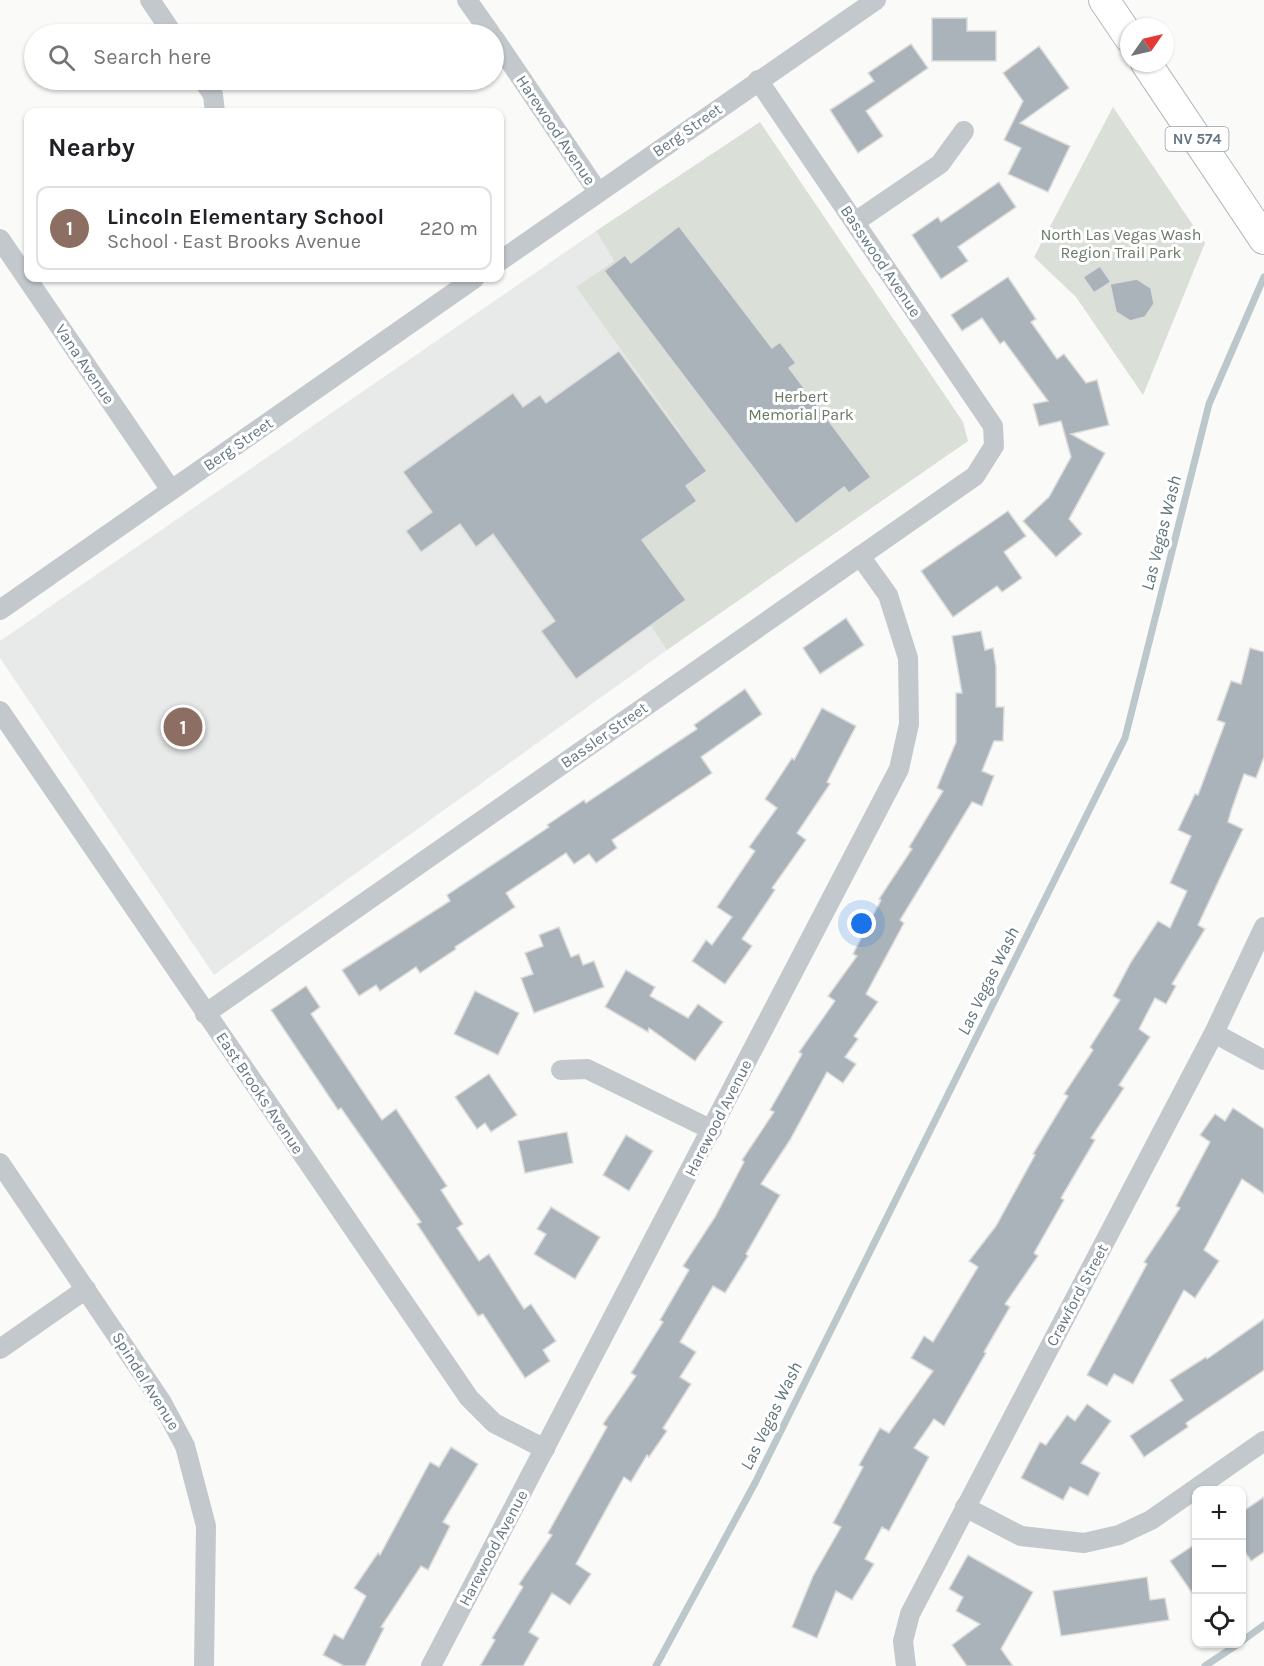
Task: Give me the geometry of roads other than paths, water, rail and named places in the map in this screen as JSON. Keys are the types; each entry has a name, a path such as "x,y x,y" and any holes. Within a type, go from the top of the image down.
{"main road":[{"path":"1104,0 1120,24"},
{"name":"NV 574","path":"1152,72 1264,239"}],"street":[{"path":"150,0 166,24"},
{"path":"467,0 484,24"},
{"name":"Berg Street","path":"504,258 876,0"},
{"name":"Harewood Avenue","path":"504,54 598,192"},
{"name":"Basswood Avenue","path":"758,80 993,426 994,446"},
{"path":"210,90 213,94 215,108"},
{"path":"855,222 940,164 964,131"},
{"name":"Vana Avenue","path":"0,238 24,268"},
{"name":"Vana Avenue","path":"34,282 171,490"},
{"name":"Berg Street","path":"0,610 469,282"},
{"name":"Bassler Street","path":"205,1014 975,476 994,446"},
{"name":"Harewood Avenue","path":"431,1666 899,769 909,724 908,658 888,595 860,556"},
{"name":"East Brooks Avenue","path":"1,716 469,1398 494,1423 545,1449"},
{"name":"Crawford Street","path":"906,1666 903,1641 910,1614 1214,1034 1264,927"},
{"path":"1214,1034 1264,1060"},
{"path":"561,1070 587,1069 712,1130"},
{"name":"Spindel Avenue","path":"0,1163 161,1401 185,1446 206,1526 204,1666"},
{"path":"0,1349 86,1289"},
{"path":"965,1507 1021,1536 1084,1543 1119,1535 1151,1520 1264,1442"}],"waterway":[{"name":"Las Vegas Wash","path":"656,1666 755,1483 1125,738 1209,404 1264,277"},
{"name":"Las Vegas Wash","path":"1246,1638 1264,1625"},
{"name":"Las Vegas Wash","path":"1205,1666 1232,1648"}],"place":[{"name":"Lincoln Elementary School","path":"183,727"}],"park label":[{"name":"North Las Vegas Wash Region Trail Park","path":"1121,243"},
{"name":"Herbert Memorial Park","path":"801,405"}]}
